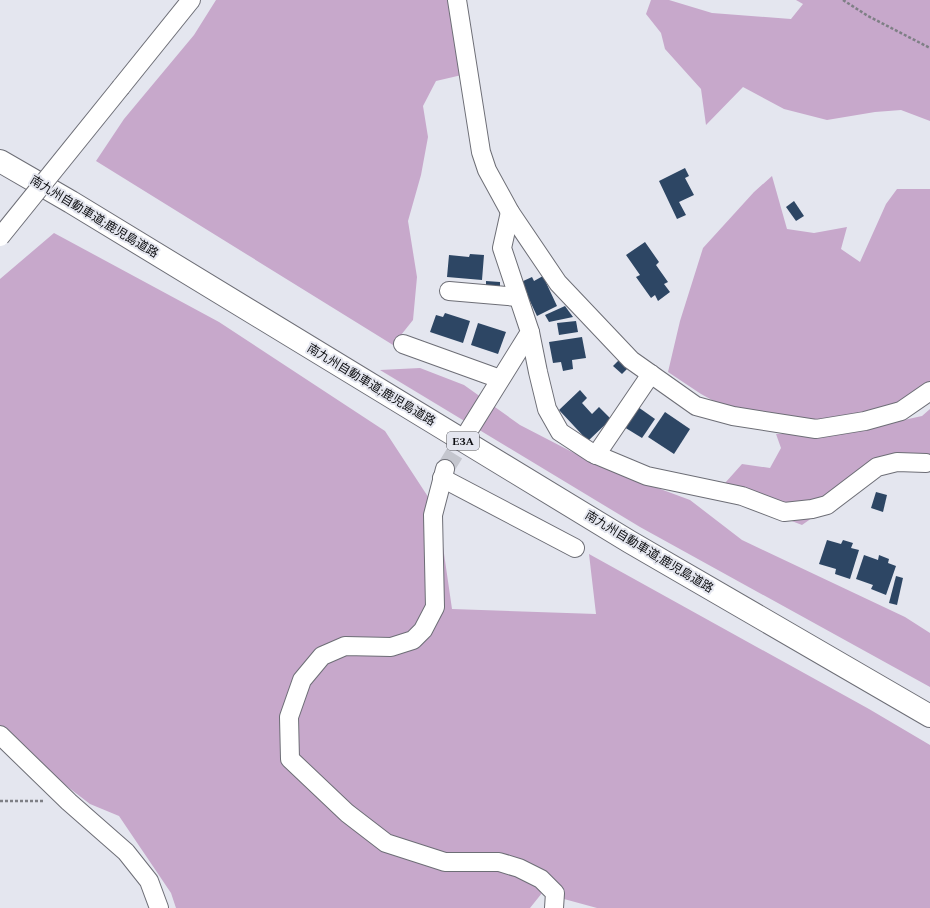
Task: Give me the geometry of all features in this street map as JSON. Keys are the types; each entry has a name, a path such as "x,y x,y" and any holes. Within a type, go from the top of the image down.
{"highway":[{"name":"南九州自動車道;鹿児島道路","path":"0,161 630,542 930,716"}],"street":[{"path":"0,236 191,0"},
{"path":"457,0 481,152 486,170 510,212 558,283 631,360 696,406 733,416 816,429 865,421 901,410 930,391"},
{"path":"510,212 502,248 530,332 547,409 560,432 596,455 647,476 742,496 784,512 812,509 827,505 877,467 897,462 926,463"},
{"path":"449,291 518,297"},
{"path":"468,430 530,332"},
{"path":"403,344 500,379"},
{"path":"596,455 651,374"},
{"path":"554,908 555,893 541,879 519,868 500,862 445,862 386,843 347,813 290,759 289,717 302,680 322,656 345,646 391,647 413,640 423,630 435,607 433,515 443,473 575,548"},
{"path":"0,735 69,802 126,852 149,880 159,908"}],"path":[{"path":"843,0 868,16 930,48"},
{"path":"0,801 69,802"}],"shaded area":[{"path":"216,0 460,0 466,74 436,81 423,106 428,137 421,175 408,221 417,277 413,320 393,345 96,161 124,119 194,35"},
{"path":"651,0 669,0 712,13 791,19 803,4 796,0 930,0 930,121 901,110 875,112 827,120 784,109 743,87 706,125 701,89 665,49 661,33 646,14"},
{"path":"772,176 787,229 814,233 847,227 841,249 860,262 886,204 897,189 930,189 930,392 836,422 745,418 701,394 668,372 680,321 703,248 754,192"},
{"path":"54,233 219,322 385,431 438,512 452,609 596,614 589,554 869,709 930,745 930,908 597,908 542,893 530,908 176,908 171,893 119,816 90,804 25,754 0,739 0,279"},
{"path":"420,368 464,385 520,425 576,454 636,480 690,500 742,540 905,617 930,633 930,687 640,527 380,370"},
{"path":"930,409 930,460 900,456 802,525 717,492 742,464 770,468 781,448 776,434 815,434 863,429 922,416"}],"building":[{"path":"685,168 689,176 685,178 694,195 679,202 686,215 677,219 659,181"},
{"path":"794,201 804,216 796,221 786,207"},
{"path":"645,242 659,262 656,265 668,282 664,284 670,292 658,301 655,295 651,298 636,277 640,275 626,255"},
{"path":"470,254 484,255 482,280 447,277 449,255 469,257"},
{"path":"543,276 557,306 537,316 521,282 532,277 534,281"},
{"path":"486,281 500,282 500,290 486,288"},
{"path":"565,306 573,317 549,322 545,315"},
{"path":"445,313 470,321 463,343 430,332 436,315 443,317"},
{"path":"576,321 578,332 559,335 557,323"},
{"path":"478,323 506,332 498,354 471,345"},
{"path":"582,337 586,358 572,360 573,369 563,371 561,362 553,363 549,342"},
{"path":"619,360 627,369 622,374 613,366"},
{"path":"580,390 587,398 582,403 592,414 599,407 611,419 588,441 559,410"},
{"path":"638,407 655,419 642,438 624,427"},
{"path":"665,412 690,429 674,454 648,437"},
{"path":"876,492 887,495 883,512 871,508"},
{"path":"827,540 841,544 843,540 853,543 851,548 859,550 850,579 835,574 836,569 819,564"},
{"path":"864,555 878,560 879,555 889,559 888,563 896,566 886,595 871,589 873,585 856,579"},
{"path":"896,576 903,578 897,605 889,603"}],"tunnel":[{"path":"445,469 469,430"}]}
